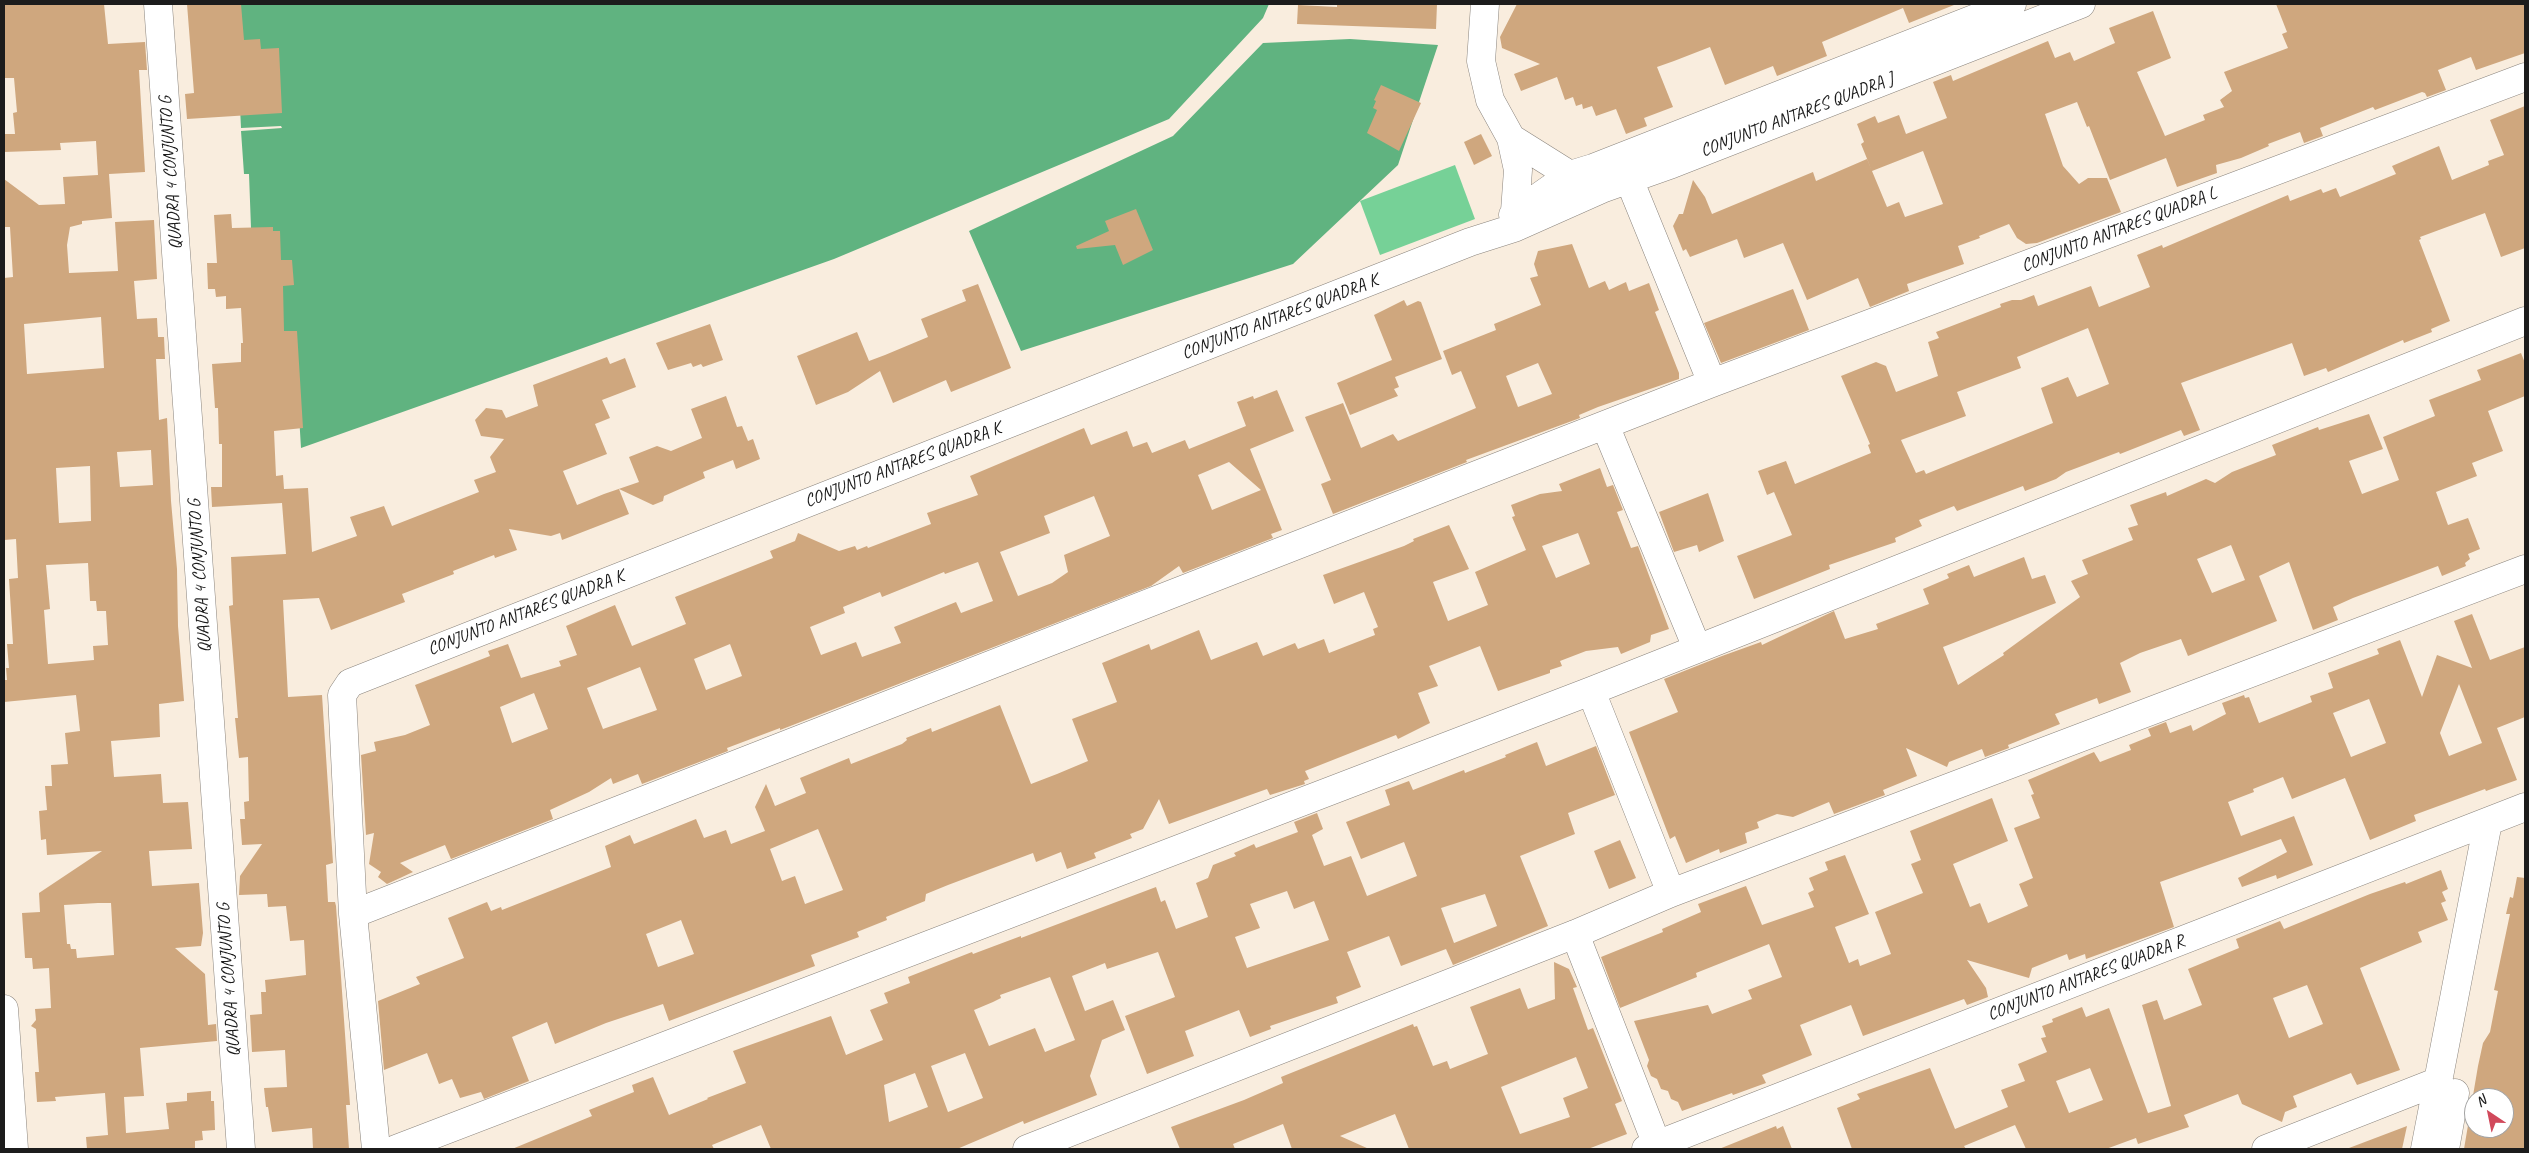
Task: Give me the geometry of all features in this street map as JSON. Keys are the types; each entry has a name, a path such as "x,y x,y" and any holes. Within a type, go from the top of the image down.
{"street":[{"name":"QUADRA 4 CONJUNTO G","path":"158,4 241,1149"},
{"path":"1485,4 1481,61 1490,100 1511,138 1518,170 1514,221"},
{"name":"CONJUNTO ANTARES QUADRA J","path":"1514,221 1589,195 1625,168 2012,4"},
{"name":"CONJUNTO ANTARES QUADRA J","path":"1514,221 1570,175 1672,164 2081,4"},
{"name":"CONJUNTO ANTARES QUADRA L","path":"353,914 1712,383 2525,77"},
{"path":"1511,138 1570,175 1589,195"},
{"path":"1625,168 1712,383"},
{"name":"CONJUNTO ANTARES QUADRA K","path":"353,914 342,695 345,689 357,679 1470,242 1514,221"},
{"path":"396,1149 1591,691 2525,321"},
{"path":"1605,425 1697,648"},
{"path":"1027,1149 1576,934 1671,893 2525,569"},
{"path":"1591,691 1671,893"},
{"name":"CONJUNTO ANTARES QUADRA R","path":"1652,1147 2525,807"},
{"path":"2425,1149 2488,822"},
{"path":"2445,1149 2493,888 2480,864"},
{"path":"353,914 376,1149"},
{"path":"1576,934 1652,1147"},
{"path":"4,1009 14,1149"},
{"path":"2266,1149 2439,1082"}],"green space":[{"path":"240,4 1269,4 1263,18 1169,119 834,259 301,448 294,333 255,336 249,174 244,174 241,131 282,128 281,126 241,128 239,86"},
{"path":"1350,39 1438,45 1398,165 1293,264 1021,351 969,231 1173,136 1263,43"},
{"path":"1455,165 1475,219 1380,255 1360,201"}],"building":[{"path":"4,4 104,4 108,44 145,42 147,70 139,70 145,172 109,174 112,218 82,221 82,224 70,227 67,245 69,273 118,271 115,222 154,220 157,279 134,281 137,319 157,318 158,337 164,337 165,359 156,359 159,420 167,418 184,701 159,704 160,737 111,741 114,777 161,774 163,803 188,802 192,849 149,851 152,886 199,883 203,933 201,946 175,948 205,974 208,1025 216,1024 217,1041 140,1048 144,1096 124,1097 126,1133 169,1129 166,1103 187,1101 187,1093 211,1091 211,1101 214,1101 215,1130 202,1131 203,1140 195,1141 195,1149 87,1149 86,1137 108,1135 105,1093 55,1097 56,1101 37,1102 35,1072 39,1072 36,1029 31,1026 36,1020 35,1009 51,1008 49,968 33,969 32,958 25,958 22,913 40,912 39,893 102,851 47,855 46,839 41,840 39,811 47,810 45,786 52,786 51,765 68,764 65,733 80,731 76,695 4,702 4,680 7,680 6,668 9,668 7,644 13,644 9,579 18,578 16,539 4,540 4,278 13,277 10,227 4,227 4,179 39,205 65,204 63,177 98,175 96,141 60,143 61,150 4,152 4,134 15,134 13,113 17,112 14,78 4,78","holes":["101,317 104,368 27,374 24,324","151,450 153,485 120,487 117,452","90,466 91,521 59,523 56,468","88,563 90,601 96,601 97,611 106,611 108,645 93,646 94,660 48,664 44,610 50,609 46,565","111,903 114,955 77,958 76,949 71,949 70,944 67,944 64,905"]},
{"path":"187,4 241,4 244,40 260,39 261,49 279,48 282,113 187,119 185,94 194,93"},
{"path":"1337,4 1437,4 1436,29 1297,24 1298,5 1337,7"},
{"path":"1517,4 1954,5 1909,23 1903,8 1822,42 1827,56 1777,76 1773,66 1725,85 1710,47 1657,67 1673,107 1644,118 1647,126 1626,134 1616,109 1596,116 1592,106 1583,109 1582,104 1576,106 1573,97 1565,100 1557,77 1521,91 1514,74 1540,64 1502,48 1500,37"},
{"path":"2276,4 2525,4 2525,53 2476,70 2471,57 2438,70 2446,90 2427,97 2422,92 2375,110 2373,107 2320,128 2323,136 2304,143 2300,132 2268,144 2269,146 2241,158 2216,165 2217,173 2177,187 2166,158 2110,180 2089,126 2087,127 2077,102 2045,114 2063,166 2079,184 2088,178 2107,178 2121,212 2037,243 2026,244 2017,238 2009,224 1958,246 1964,264 1907,284 1909,291 1870,307 1858,278 1807,300 1783,243 1744,258 1737,239 1690,257 1686,249 1683,251 1673,226 1679,214 1683,214 1693,180 1705,197 1712,214 1813,172 1816,181 1867,159 1872,171 1861,144 1864,142 1857,124 1875,116 1878,123 1899,115 1906,134 1947,118 1933,82 1951,75 1953,81 2048,41 2055,58 2070,52 2074,61 2115,43 2109,28 2153,11 2171,58 2137,72 2165,136 2205,120 2203,115 2224,107 2220,100 2232,91 2224,72 2288,48 2282,34 2287,32","holes":["1923,151 1943,204 1905,217 1899,202 1887,207 1872,171"]},
{"path":"1381,85 1421,103 1399,151 1367,133 1377,110 1373,108 1376,101 1374,100"},
{"path":"2525,106 2525,248 2501,257 2485,213 2420,237 2421,239 2419,240 2450,321 2431,329 2432,332 2404,343 2403,340 2328,372 2326,368 2304,376 2292,343 2181,383 2200,430 2184,436 2181,430 2120,454 2119,452 2066,472 2056,479 2025,491 2023,486 1957,511 1954,506 1919,520 1922,526 1895,538 1896,542 1829,565 1830,569 1754,599 1737,556 1792,535 1774,492 1767,495 1758,471 1786,461 1795,484 1871,453 1868,445 1870,444 1841,376 1876,362 1886,366 1896,392 1938,376 1928,342 1939,338 1936,332 2001,307 2000,304 2012,300 2021,300 2034,295 2038,306 2091,286 2099,307 2150,287 2137,255 2162,245 2163,248 2288,195 2290,201 2321,189 2323,193 2336,188 2340,197 2396,174 2392,166 2439,146 2452,180 2489,165 2488,161 2504,155 2490,120","holes":["2088,328 2109,384 2077,397 2068,377 2041,388 2053,423 1926,474 1924,470 1916,473 1901,440 1966,416 1957,392 2021,368 2017,357"]},
{"path":"1481,134 1492,156 1474,165 1464,142"},
{"path":"1136,209 1153,250 1123,265 1115,245 1077,249 1076,246 1109,231 1105,221"},
{"path":"231,214 232,228 273,227 273,231 280,231 281,260 292,260 294,285 283,286 284,331 297,331 303,428 274,431 276,476 283,475 284,489 308,488 312,552 357,536 350,517 384,506 392,526 479,492 474,480 496,472 490,457 504,439 481,436 475,420 486,408 502,410 506,418 538,406 533,385 607,357 610,364 625,358 636,387 602,400 610,418 595,424 607,454 563,471 577,505 604,494 639,482 629,457 657,446 671,451 702,438 691,409 726,396 737,427 742,426 748,441 753,439 760,459 736,469 733,460 703,472 705,478 664,496 663,501 653,505 619,489 629,514 562,540 560,533 551,536 509,529 517,550 495,558 494,555 453,571 454,574 402,594 405,602 331,630 319,598 283,600 288,697 322,695 333,863 326,865 328,902 335,902 336,906 350,1105 346,1105 349,1149 313,1149 312,1128 272,1132 264,1088 287,1087 285,1050 252,1052 250,1015 262,1014 261,992 266,992 265,980 306,975 304,940 290,941 286,906 268,907 267,894 239,895 240,876 262,844 242,845 240,819 245,819 244,802 249,801 248,757 239,758 235,718 238,718 229,606 233,605 231,557 286,554 282,503 212,507 211,487 222,487 222,444 219,444 218,408 215,408 212,364 241,362 241,343 243,343 241,308 226,309 226,296 216,297 215,289 208,289 207,263 217,263 214,215"},
{"path":"1572,244 1589,288 1605,281 1609,290 1626,282 1629,291 1649,283 1659,310 1655,312 1679,373 1679,379 1598,407 1579,415 1580,418 1466,460 1467,462 1333,514 1321,484 1331,480 1305,417 1343,403 1361,448 1393,434 1398,441 1476,408 1461,371 1452,375 1443,351 1496,330 1494,324 1541,305 1530,278 1538,276 1534,264 1538,251","holes":["1538,363 1552,394 1518,407 1506,376"]},
{"path":"978,284 1011,368 951,392 946,380 893,403 880,371 848,392 816,405 797,356 857,332 869,361 885,355 928,337 921,319 966,301 962,290"},
{"path":"1793,289 1809,330 1721,363 1704,323"},
{"path":"1404,300 1407,306 1418,301 1421,302 1442,359 1395,377 1399,387 1394,389 1398,396 1350,415 1337,383 1392,360 1374,315"},
{"path":"710,324 723,360 703,367 701,364 693,367 691,363 668,370 656,343"},
{"path":"2521,353 2525,363 2525,396 2488,411 2503,451 2472,463 2477,476 2436,492 2448,525 2468,518 2480,549 2468,554 2470,559 2465,563 2466,566 2442,576 2438,566 2353,598 2333,607 2338,620 2313,630 2289,562 2259,576 2277,621 2188,656 2181,639 2140,653 2120,663 2131,692 2099,704 2097,698 2055,714 2060,724 2008,745 2009,748 1985,757 1982,749 1949,762 1947,767 1906,748 1917,776 1883,790 1885,795 1834,814 1829,802 1793,817 1777,814 1757,822 1759,828 1745,833 1747,843 1720,853 1719,849 1686,863 1675,836 1670,839 1629,732 1678,712 1664,679 1761,642 1762,645 1834,611 1845,639 1878,629 1876,624 1929,604 1923,589 1949,578 1947,574 1969,565 1974,577 2024,557 2032,579 2045,575 2056,603 1943,647 1958,685 2004,655 2003,653 2080,597 2071,581 2088,574 2082,560 2133,540 2128,528 2138,525 2130,505 2166,492 2167,496 2206,479 2215,483 2232,472 2276,455 2272,445 2318,427 2319,430 2369,414 2383,449 2349,461 2362,494 2399,480 2383,437 2435,416 2429,400 2481,380 2477,370","holes":["2231,545 2245,580 2212,593 2197,559"]},
{"path":"1277,390 1294,431 1250,449 1282,530 1271,534 1273,538 1183,573 1179,566 1151,586 780,730 780,728 727,748 728,751 642,784 638,774 613,784 611,778 589,792 550,810 553,819 451,859 445,845 400,863 413,872 387,884 378,877 381,872 369,864 374,833 366,835 361,755 376,751 374,742 405,735 430,725 415,685 490,656 488,651 508,644 521,678 561,666 559,661 577,655 566,626 615,605 632,646 686,624 675,597 773,558 770,551 795,541 798,533 839,551 855,546 857,550 867,546 868,548 931,524 927,513 978,495 970,476 1084,428 1091,445 1127,431 1133,447 1147,442 1152,453 1185,440 1189,449 1246,426 1237,402 1253,396 1254,399","holes":["1229,462 1261,490 1212,510 1198,475","1094,496 1110,536 1064,555 1068,572 1052,583 1018,596 1000,552 1050,533 1044,516","978,562 993,601 961,613 956,602 894,627 901,643 862,657 856,642 821,655 810,627 845,613 843,607 880,592 882,597 944,572 945,574","730,644 742,676 706,690 694,659","640,667 657,710 603,729 587,688","534,693 548,729 512,743 500,707"]},
{"path":"1600,468 1607,487 1613,485 1623,510 1617,512 1631,548 1638,546 1669,629 1651,635 1650,642 1621,654 1618,647 1586,651 1560,661 1562,666 1550,670 1550,673 1498,691 1480,646 1429,666 1438,686 1418,693 1430,723 1398,739 1396,735 1305,771 1309,779 1304,781 1305,784 1270,795 1267,789 1169,824 1159,799 1143,829 1130,834 1132,838 1094,853 1096,858 1067,869 1061,852 1036,862 1033,853 948,885 926,894 925,901 886,917 887,920 857,932 859,937 811,955 815,966 669,1021 663,1004 606,1023 555,1044 547,1022 512,1037 529,1081 484,1099 481,1092 460,1098 452,1079 439,1084 427,1053 384,1070 378,1001 420,984 416,977 464,958 448,918 487,902 491,911 501,907 502,910 611,867 605,846 630,835 634,844 696,819 704,838 726,830 731,844 765,831 755,807 766,784 775,806 806,793 800,778 849,758 851,764 902,744 907,740 906,738 931,728 932,732 1000,705 1031,784 1057,774 1088,761 1072,719 1117,702 1102,663 1149,644 1151,650 1199,630 1211,660 1257,642 1263,656 1295,643 1298,649 1324,639 1329,653 1375,635 1373,629 1378,627 1364,592 1334,604 1323,575 1404,546 1414,541 1413,539 1449,525 1469,569 1433,582 1448,621 1488,605 1475,572 1526,550 1512,517 1515,516 1511,505 1540,494 1562,491 1559,484","holes":["1578,533 1590,564 1556,578 1542,546","818,829 843,890 805,904 795,876 782,881 770,849","681,920 694,954 658,967 646,934"]},
{"path":"1708,493 1724,541 1699,552 1697,545 1674,552 1659,512"},
{"path":"2472,614 2490,660 2525,647 2525,717 2497,728 2517,780 2486,791 2485,789 2414,815 2416,821 2370,840 2345,778 2292,799 2283,777 2253,789 2254,792 2228,802 2241,836 2294,816 2313,865 2277,879 2276,875 2242,887 2238,878 2287,852 2281,839 2160,882 2174,927 2086,959 2085,954 2069,960 2067,954 2032,968 2029,978 1967,960 1986,988 1988,997 1967,1005 1964,999 1863,1036 1851,1005 1800,1025 1812,1055 1762,1075 1766,1083 1733,1095 1732,1093 1682,1111 1678,1102 1671,1099 1668,1091 1661,1089 1657,1079 1651,1076 1647,1066 1649,1060 1634,1021 1708,1005 1712,1014 1752,999 1748,990 1782,977 1769,944 1696,973 1697,977 1620,1008 1601,957 1663,932 1662,929 1701,912 1698,904 1746,886 1762,925 1814,907 1808,893 1814,890 1809,878 1828,870 1825,862 1845,855 1869,914 1835,927 1849,963 1858,959 1860,966 1891,954 1875,912 1923,893 1911,864 1921,860 1910,831 1992,798 2008,841 1953,864 1970,907 1980,903 1988,923 2028,906 2019,884 2033,878 2014,828 2040,818 2031,795 2034,794 2028,780 2094,752 2100,762 2131,750 2129,745 2151,736 2148,729 2166,722 2170,733 2191,725 2193,731 2226,714 2222,703 2244,695 2245,698 2249,697 2259,723 2312,702 2310,696 2333,688 2328,673 2379,654 2377,649 2400,640 2422,697 2437,655 2472,668 2454,621","holes":["2459,684 2482,743 2449,756 2440,733","2369,699 2386,743 2351,757 2333,713"]},
{"path":"1537,742 1546,766 1596,746 1615,795 1568,813 1575,834 1520,856 1548,926 1453,965 1446,949 1401,966 1389,936 1347,952 1361,987 1336,997 1338,1003 1270,1026 1271,1029 1250,1037 1239,1010 1185,1031 1194,1056 1147,1074 1125,1016 1175,997 1158,952 1107,969 1105,963 1072,976 1085,1011 1113,1000 1125,1030 1102,1040 1090,1076 1097,1095 1024,1124 1023,1121 957,1149 771,1149 761,1125 712,1145 714,1149 512,1149 592,1116 589,1110 634,1092 632,1085 653,1077 669,1115 708,1099 746,1083 733,1051 831,1016 846,1055 883,1040 870,1010 888,1003 884,993 910,983 908,977 972,952 973,954 1021,936 1021,938 1156,887 1161,902 1165,900 1176,929 1208,917 1196,883 1208,878 1213,865 1236,856 1234,853 1254,844 1256,848 1298,832 1294,822 1317,813 1323,829 1312,835 1324,866 1351,856 1367,896 1417,876 1404,842 1361,859 1346,822 1390,805 1385,790 1409,781 1413,790 1464,770 1465,773 1506,757 1505,755","holes":["1287,891 1294,909 1314,901 1329,940 1247,968 1235,937 1260,928 1250,904","1485,894 1497,926 1454,943 1441,908","1050,977 1075,1040 1045,1052 1035,1028 989,1046 974,1010 1001,998 1000,995","965,1053 983,1098 948,1112 931,1066","915,1073 928,1107 889,1122 884,1085"]},
{"path":"1620,840 1636,878 1609,889 1594,851"},
{"path":"2441,870 2448,889 2442,892 2446,901 2441,903 2448,920 2418,932 2422,942 2360,968 2400,1070 2357,1085 2351,1073 2293,1096 2297,1107 2285,1112 2282,1122 2242,1104 2238,1094 2184,1115 2189,1127 2138,1144 2136,1138 2106,1149 2026,1149 2015,1125 1964,1146 1966,1149 1852,1149 1837,1108 1860,1099 1857,1094 1930,1068 1955,1129 2008,1107 2001,1090 2025,1081 2018,1064 2047,1052 2041,1038 2046,1037 2042,1026 2053,1022 2052,1019 2082,1007 2086,1017 2109,1008 2148,1113 2171,1106 2142,1005 2157,1000 2164,1020 2202,1005 2188,969 2239,948 2236,939 2280,921 2284,929 2370,894 2405,882 2406,884","holes":["2307,985 2323,1024 2289,1038 2273,998","2090,1068 2103,1100 2069,1113 2056,1081"]},
{"path":"2517,877 2525,878 2525,1149 2464,1149 2466,1138 2514,1138 2514,1088 2474,1088 2483,1043 2490,1032 2498,991 2494,990 2510,914 2506,914 2510,897 2513,898"},
{"path":"1554,962 1569,969 1577,987 1573,988 1588,1030 1593,1028 1622,1101 1615,1104 1627,1134 1588,1149 1409,1149 1395,1114 1340,1136 1369,1149 1292,1149 1283,1124 1233,1144 1235,1149 1180,1149 1171,1127 1244,1100 1283,1083 1281,1077 1413,1024 1414,1027 1417,1026 1433,1066 1447,1061 1450,1069 1488,1054 1470,1007 1520,988 1528,1009 1555,999","holes":["1576,1057 1588,1088 1563,1098 1570,1117 1520,1134 1501,1087"]},
{"path":"1776,1126 1777,1129 1783,1126 1792,1149 1719,1149"},
{"path":"2407,1126 2402,1149 2349,1149 2349,1148"}]}
